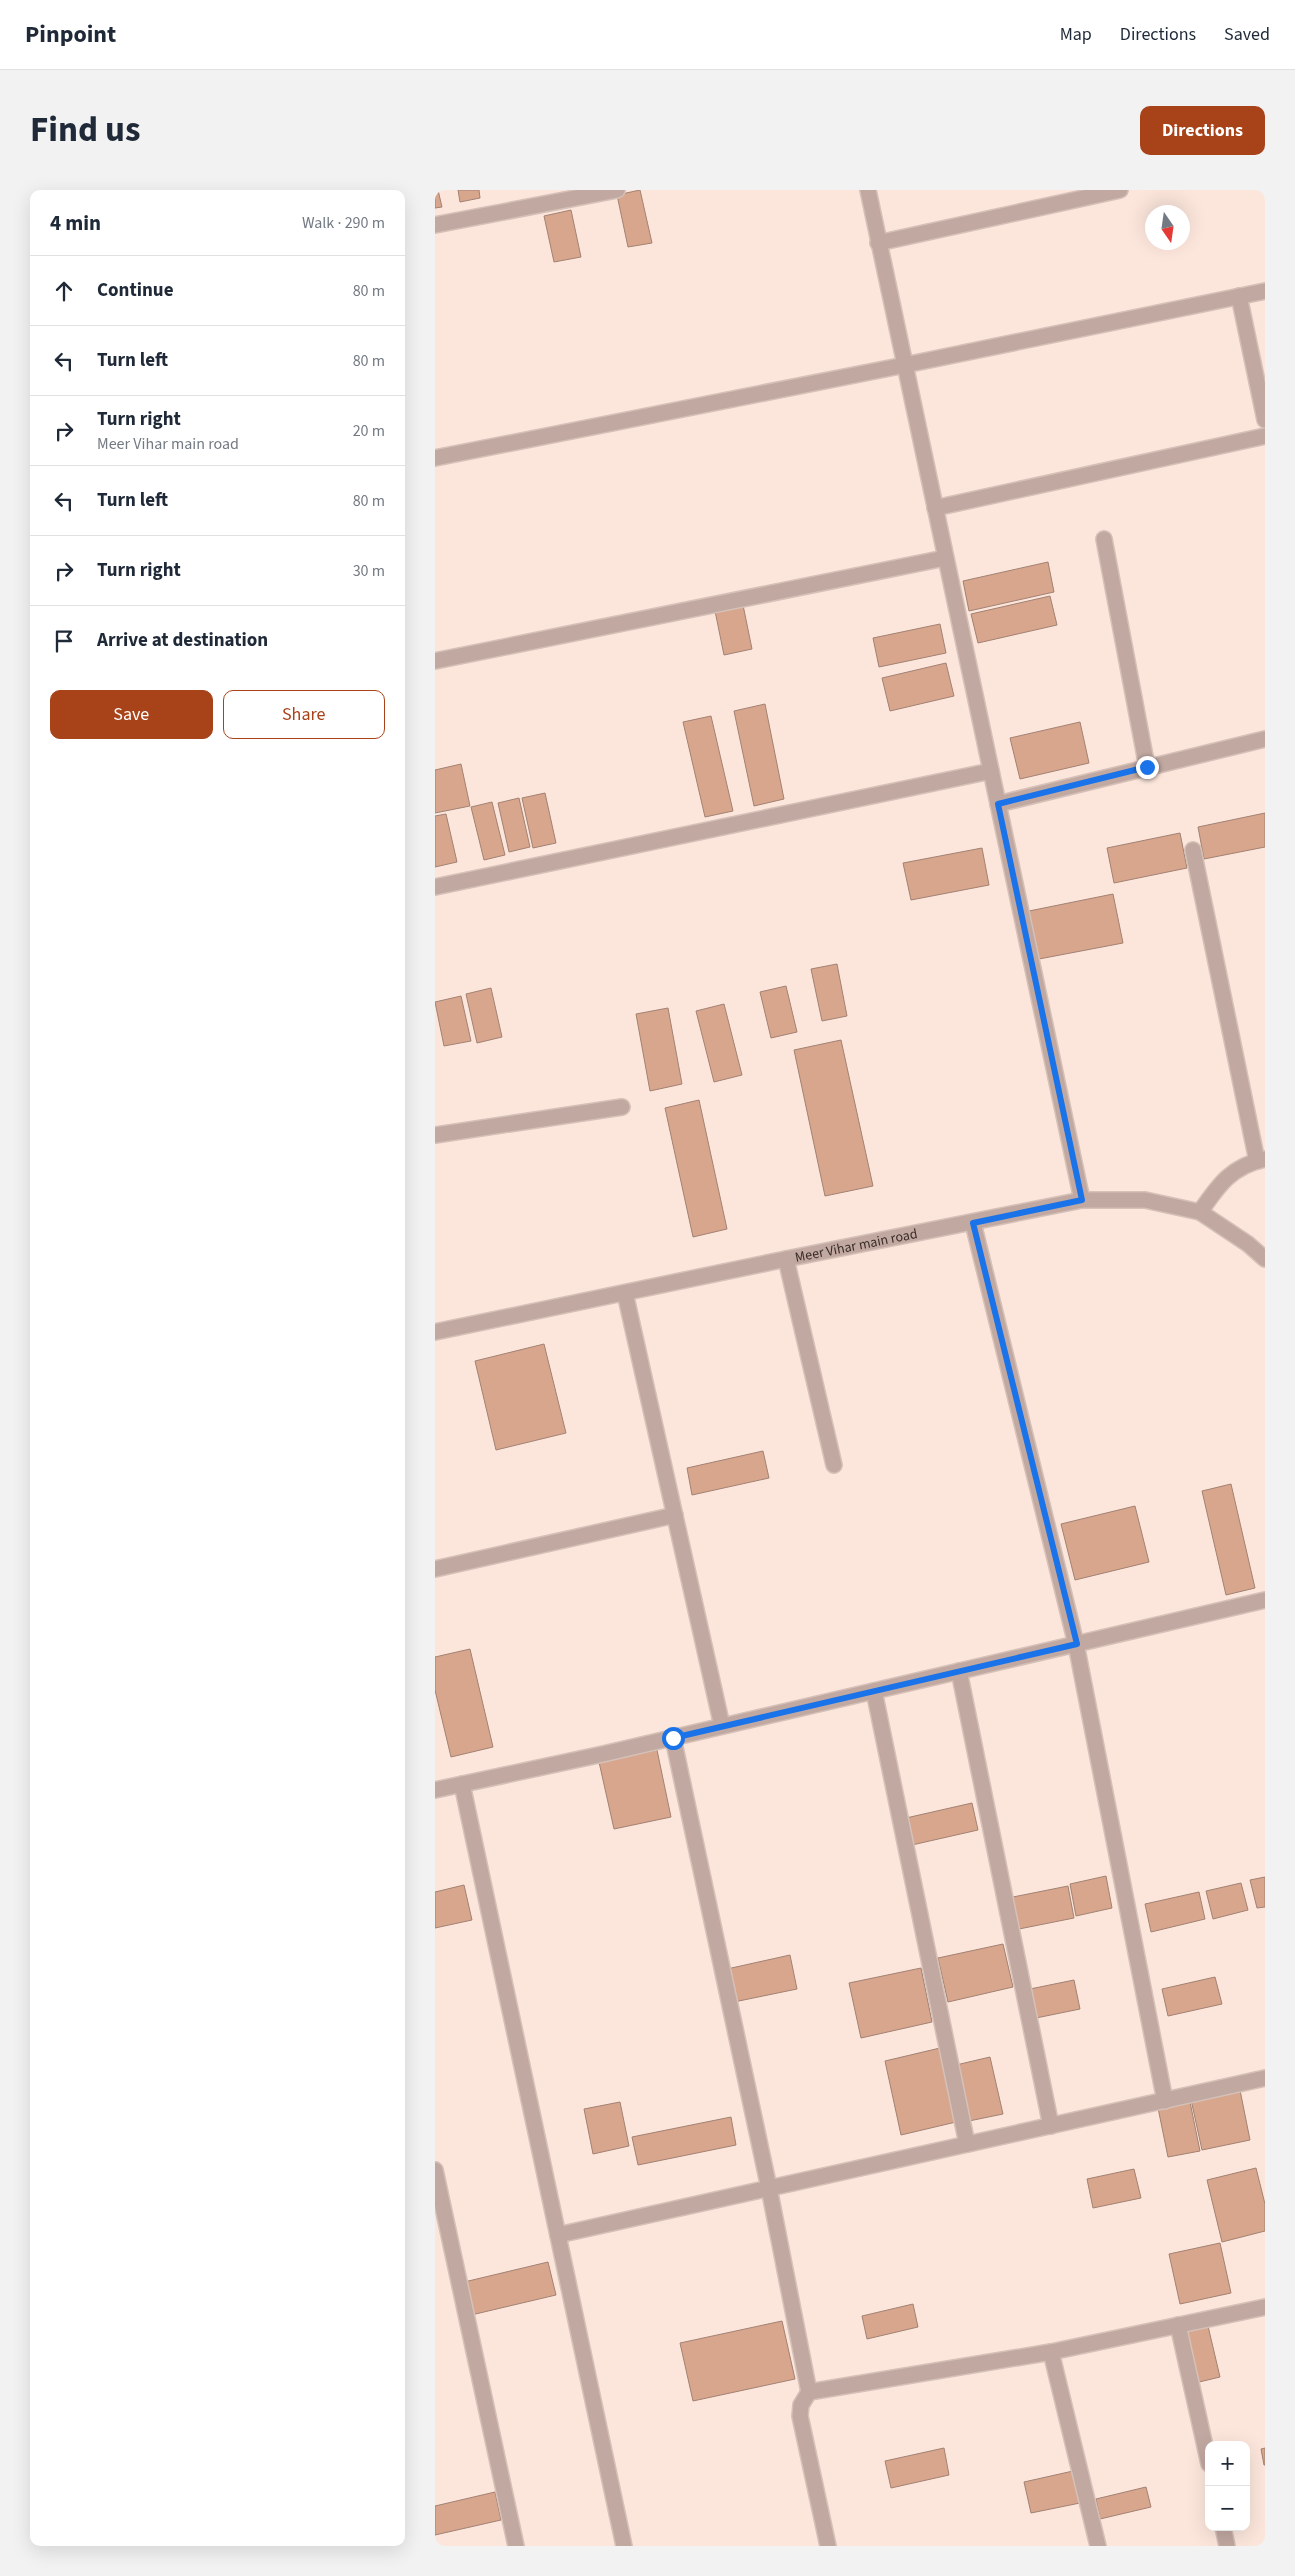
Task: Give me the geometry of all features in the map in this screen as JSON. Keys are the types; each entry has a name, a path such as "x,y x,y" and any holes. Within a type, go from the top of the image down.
{"street":[{"path":"435,225 617,190"},
{"path":"868,190 1082,1200"},
{"path":"878,243 1120,190"},
{"path":"435,458 905,366 1265,290"},
{"path":"1239,296 1265,420"},
{"path":"935,508 1265,436"},
{"path":"1104,539 1147,767"},
{"path":"435,661 945,558"},
{"path":"998,804 1265,739"},
{"path":"435,887 991,771"},
{"path":"1193,850 1261,1160 1237,1170 1220,1182 1200,1212"},
{"path":"435,1135 622,1107"},
{"name":"Meer Vihar main road","path":"435,1332 1082,1200 1145,1200 1200,1212 1249,1244 1265,1259"},
{"path":"973,1223 1077,1644 1165,2100"},
{"path":"786,1259 834,1465"},
{"path":"625,1294 722,1726"},
{"path":"435,1569 675,1515"},
{"path":"435,1790 673,1738 1265,1600"},
{"path":"959,1671 1051,2126"},
{"path":"874,1691 967,2144"},
{"path":"673,1738 769,2188 809,2392 801,2405 801,2416 829,2546"},
{"path":"462,1784 624,2546"},
{"path":"558,2235 1265,2078"},
{"path":"435,2170 516,2546"},
{"path":"809,2392 1051,2352 1265,2307"},
{"path":"1178,2326 1205,2446"},
{"path":"1051,2352 1098,2546"},
{"path":"1224,2531 1227,2546"}],"building":[{"path":"435,190 438,190 442,207 435,208"},
{"path":"458,190 479,190 480,198 460,202"},
{"path":"640,190 652,243 628,247 617,195"},
{"path":"571,210 581,257 554,262 544,216"},
{"path":"1048,562 1054,592 969,611 963,581"},
{"path":"1050,596 1057,625 978,643 971,614"},
{"path":"743,605 752,649 724,655 715,611"},
{"path":"940,624 946,653 879,667 873,638"},
{"path":"946,663 954,696 890,711 882,678"},
{"path":"765,704 784,799 754,806 734,711"},
{"path":"711,716 733,811 705,817 683,722"},
{"path":"1080,722 1089,763 1020,779 1010,738"},
{"path":"461,764 470,806 435,813 435,770"},
{"path":"545,793 556,843 533,848 522,798"},
{"path":"519,798 530,847 509,852 498,803"},
{"path":"492,802 505,855 484,860 471,807"},
{"path":"1265,813 1265,847 1204,859 1198,827"},
{"path":"446,814 457,862 435,867 435,816"},
{"path":"1180,833 1187,868 1114,883 1107,848"},
{"path":"982,848 989,885 911,900 903,863"},
{"path":"1113,894 1123,943 1039,959 1029,911"},
{"path":"837,964 847,1016 822,1021 811,969"},
{"path":"786,986 797,1032 771,1038 760,992"},
{"path":"491,988 502,1037 477,1043 466,994"},
{"path":"461,996 471,1041 444,1046 435,1002"},
{"path":"724,1004 742,1075 714,1082 696,1011"},
{"path":"668,1008 682,1084 650,1091 636,1014"},
{"path":"841,1040 873,1186 825,1196 794,1050"},
{"path":"699,1100 727,1229 693,1237 665,1108"},
{"path":"544,1344 566,1433 496,1450 475,1361"},
{"path":"763,1451 769,1478 692,1495 687,1468"},
{"path":"1231,1484 1255,1588 1226,1595 1202,1491"},
{"path":"1135,1506 1149,1562 1075,1580 1061,1524"},
{"path":"470,1649 493,1747 451,1757 435,1690 435,1657"},
{"path":"657,1750 671,1817 614,1829 599,1762"},
{"path":"972,1803 978,1830 912,1845 906,1818"},
{"path":"1106,1876 1112,1908 1076,1916 1070,1884"},
{"path":"1265,1877 1265,1907 1257,1908 1250,1880"},
{"path":"1241,1883 1248,1910 1213,1919 1206,1891"},
{"path":"464,1885 472,1920 435,1928 435,1892"},
{"path":"1068,1886 1074,1918 1014,1930 1008,1898"},
{"path":"1199,1892 1205,1919 1151,1932 1145,1904"},
{"path":"1003,1944 1013,1987 948,2002 938,1958"},
{"path":"790,1955 797,1989 734,2002 727,1969"},
{"path":"921,1968 932,2022 861,2038 849,1983"},
{"path":"1215,1977 1222,2004 1168,2016 1162,1989"},
{"path":"1074,1980 1080,2009 1036,2018 1030,1989"},
{"path":"940,2048 956,2122 901,2135 885,2061"},
{"path":"990,2057 1003,2114 969,2121 956,2065"},
{"path":"1239,2085 1250,2140 1202,2150 1190,2095"},
{"path":"1189,2097 1200,2151 1168,2157 1157,2103"},
{"path":"620,2102 629,2146 593,2154 584,2109"},
{"path":"731,2117 736,2145 638,2165 632,2137"},
{"path":"1256,2168 1265,2204 1265,2231 1222,2242 1207,2180"},
{"path":"1134,2169 1141,2198 1093,2208 1087,2179"},
{"path":"1220,2243 1231,2293 1180,2304 1169,2254"},
{"path":"548,2262 556,2295 467,2316 460,2283"},
{"path":"913,2304 918,2327 867,2339 862,2316"},
{"path":"782,2321 795,2379 693,2401 680,2343"},
{"path":"1208,2326 1220,2377 1195,2383 1183,2332"},
{"path":"944,2448 949,2475 891,2488 885,2461"},
{"path":"1265,2448 1265,2465 1264,2465 1261,2449"},
{"path":"1073,2471 1080,2503 1031,2513 1024,2482"},
{"path":"1146,2487 1151,2507 1100,2519 1096,2499"},
{"path":"495,2492 501,2520 435,2535 435,2506"}],"route":[{"path":"673,1738 1077,1644 973,1223 1082,1200 998,804 1147,767"}]}
